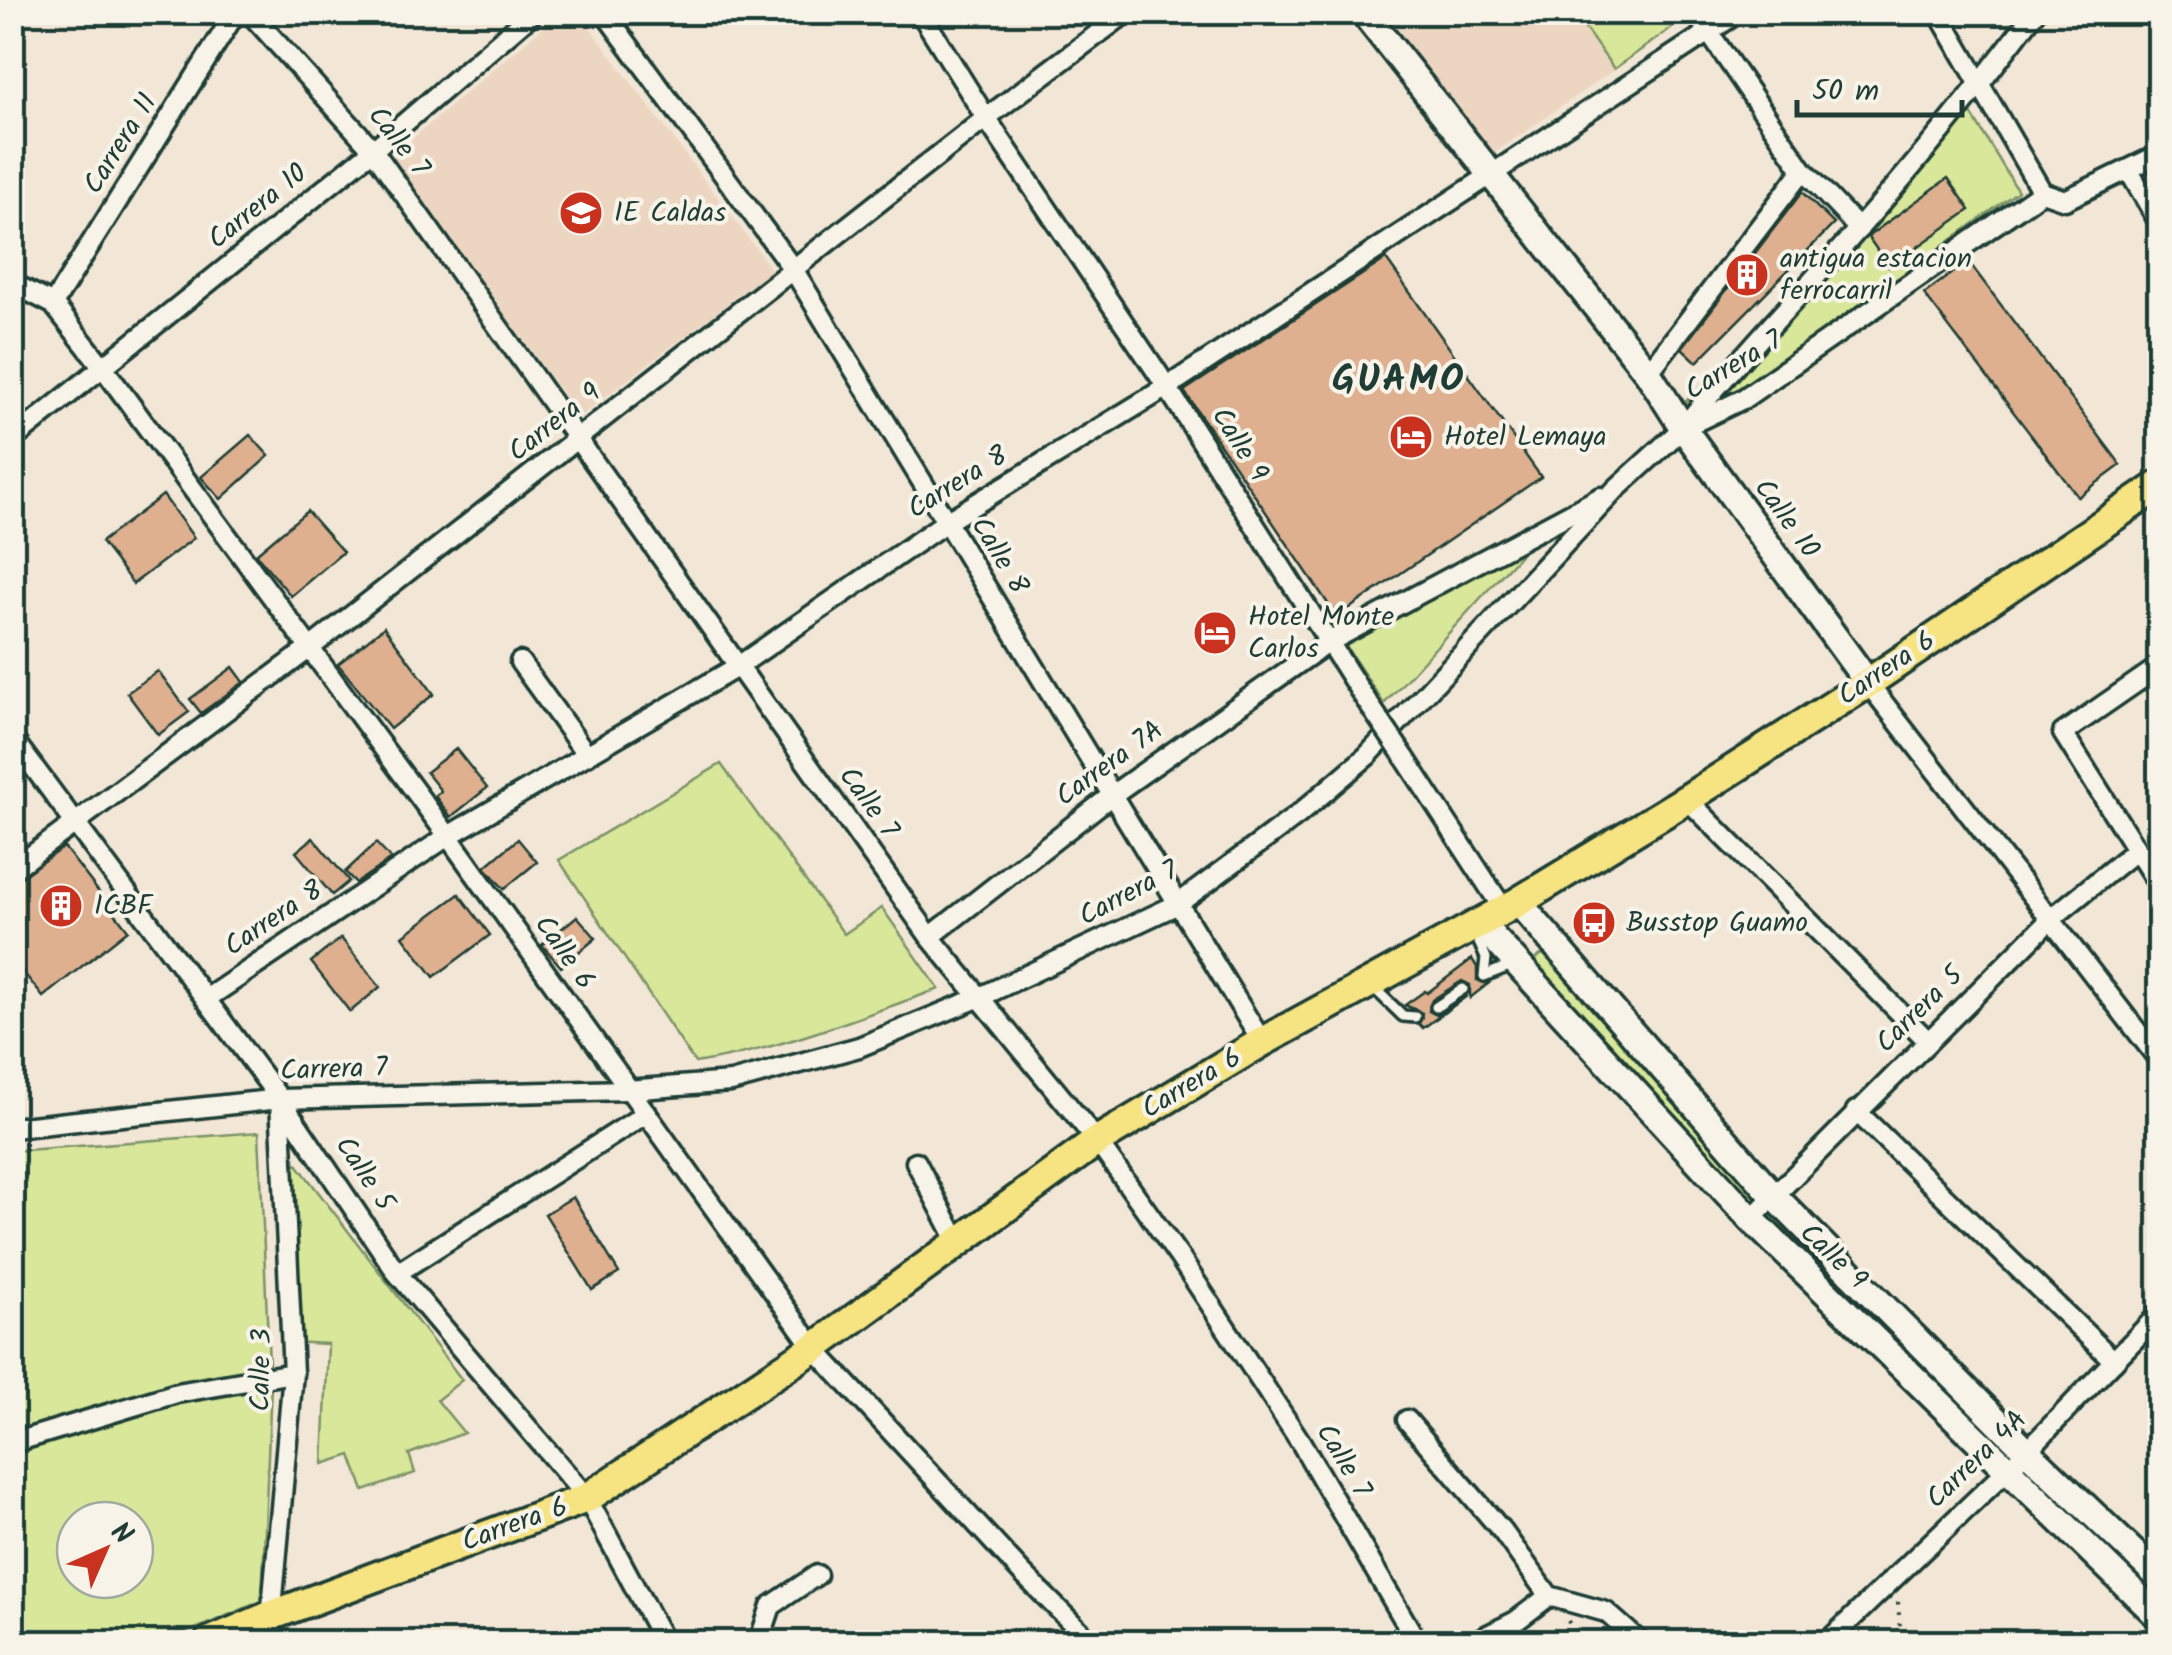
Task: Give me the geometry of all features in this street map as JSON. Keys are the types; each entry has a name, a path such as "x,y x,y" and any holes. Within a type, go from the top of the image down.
{"main road":[{"name":"Carrera 6","path":"209,1642 269,1629 587,1498 814,1348 1097,1140 1262,1042 1494,916 1687,800 2160,485"}],"street":[{"name":"Carrera 11","path":"52,304 236,12"},
{"name":"Calle 7","path":"249,12 374,150 930,937 1097,1140 1300,1441 1417,1642"},
{"name":"Carrera 10","path":"12,440 374,150 534,12"},
{"name":"Calle 8","path":"604,12 792,269 1262,1042"},
{"name":"Calle 9","path":"920,12 986,118 1168,387 1327,643 1405,758 1494,916 1516,963 1751,1219 2160,1618"},
{"name":"Carrera 9","path":"12,870 310,648 1126,12"},
{"name":"Calle 10","path":"1363,12 1648,373 1683,428 1868,682 2160,1061"},
{"path":"1695,12 1803,170 1859,229"},
{"name":"Carrera 8","path":"206,998 448,836 737,667 946,522 1168,387 1739,12"},
{"path":"1938,12 2042,192 2066,200 2160,154"},
{"path":"1683,428 1859,229 1980,85 2034,12"},
{"path":"1648,373 1803,170"},
{"path":"2129,171 2160,224"},
{"name":"Carrera 7","path":"12,1128 280,1099 627,1090 731,1082 860,1047 978,998 1178,904 1298,814 1367,756 1616,489 1683,428 1743,399 2042,192"},
{"name":"Calle 6","path":"12,283 52,304 102,366 448,836 814,1348 1091,1642"},
{"name":"Carrera 7A","path":"930,937 1112,795 1327,643 1616,489"},
{"path":"520,662 587,755"},
{"path":"2160,666 2063,733 2160,887"},
{"name":"Calle 5","path":"12,738 280,1099 397,1273 587,1498 664,1642"},
{"path":"1687,800 1928,1042"},
{"name":"Carrera 5","path":"1751,1219 2052,918 2139,855 2160,850"},
{"name":"Calle 9","path":"1494,916 2027,1451 2160,1578"},
{"name":"Calle 3","path":"269,1629 293,1372 280,1099"},
{"path":"1856,1111 2114,1360"},
{"path":"397,1273 648,1114"},
{"path":"916,1162 958,1242"},
{"name":"Carrera 4A","path":"1827,1642 2008,1470 2160,1312"},
{"path":"12,1442 177,1393 293,1372"},
{"path":"1407,1420 1503,1532 1549,1596 1606,1612 1640,1642"},
{"path":"752,1642 760,1639 771,1606 817,1575"},
{"path":"1474,1642 1516,1621 1549,1596"}],"lane":[{"path":"1369,983 1402,1016 1414,1018"},
{"path":"1436,1006 1463,989"}],"path":[{"path":"1898,1575 1901,1642"}],"shaded area":[{"name":"IE Caldas","path":"561,12 579,13 772,270 579,417 391,157"},
{"path":"1675,12 1682,22 1492,155 1378,13"}],"green space":[{"path":"1574,13 1662,13 1673,27 1614,69"},
{"path":"1963,100 2018,191 1698,426 1680,407 1864,230"},
{"path":"1549,523 1384,704 1345,645"},
{"path":"721,764 844,934 882,908 939,989 788,1041 695,1063 559,860"},
{"path":"1549,949 1766,1194 1749,1208 1529,964"},
{"path":"259,1132 269,1364 81,1413 13,1435 13,1151"},
{"path":"277,1138 462,1380 437,1400 464,1433 409,1454 415,1473 364,1491 351,1455 323,1464 328,1344 288,1342"},
{"path":"1776,1204 2011,1440 1999,1452 1762,1220"},
{"path":"271,1384 262,1601 164,1642 13,1642 12,1450 188,1400"}],"building":[{"path":"1948,178 1970,210 1889,267 1868,237"},
{"name":"antigua estacion ferrocarril","path":"1802,192 1834,224 1697,362 1682,348"},
{"path":"1386,259 1541,477 1337,617 1184,391"},
{"path":"1968,261 2121,465 2078,497 1924,294"},
{"path":"250,435 269,456 221,499 201,477"},
{"path":"163,495 194,538 133,584 101,542"},
{"path":"307,511 343,552 291,596 256,554"},
{"path":"384,627 434,694 390,729 338,664"},
{"path":"233,667 244,682 201,713 190,699"},
{"path":"158,671 189,712 158,735 127,693"},
{"path":"456,749 487,788 451,817 435,796 441,791 426,772"},
{"path":"313,838 349,881 332,895 296,852"},
{"path":"518,839 537,862 504,889 485,867"},
{"path":"376,843 391,859 356,883 345,872"},
{"name":"ICBF","path":"64,847 128,930 43,997 12,958 12,882"},
{"path":"459,894 490,935 434,977 403,936"},
{"path":"577,916 596,938 561,967 542,945"},
{"path":"341,938 380,987 350,1012 311,962"},
{"path":"1472,959 1477,967 1477,980 1489,983 1470,998 1470,985 1462,981 1432,1000 1429,1011 1437,1015 1467,996 1423,1028 1419,1024 1422,1013 1405,1005"},
{"path":"573,1197 619,1273 592,1290 545,1214"}],"place":[{"name":"IE Caldas","path":"581,213"},
{"name":"antigua estacion ferrocarril","path":"1747,275"},
{"name":"Hotel Lemaya","path":"1411,437"},
{"name":"Hotel Monte Carlos","path":"1215,633"},
{"name":"ICBF","path":"61,906"},
{"name":"Busstop Guamo","path":"1594,923"}],"district":[{"name":"GUAMO","path":"1399,381"}]}
